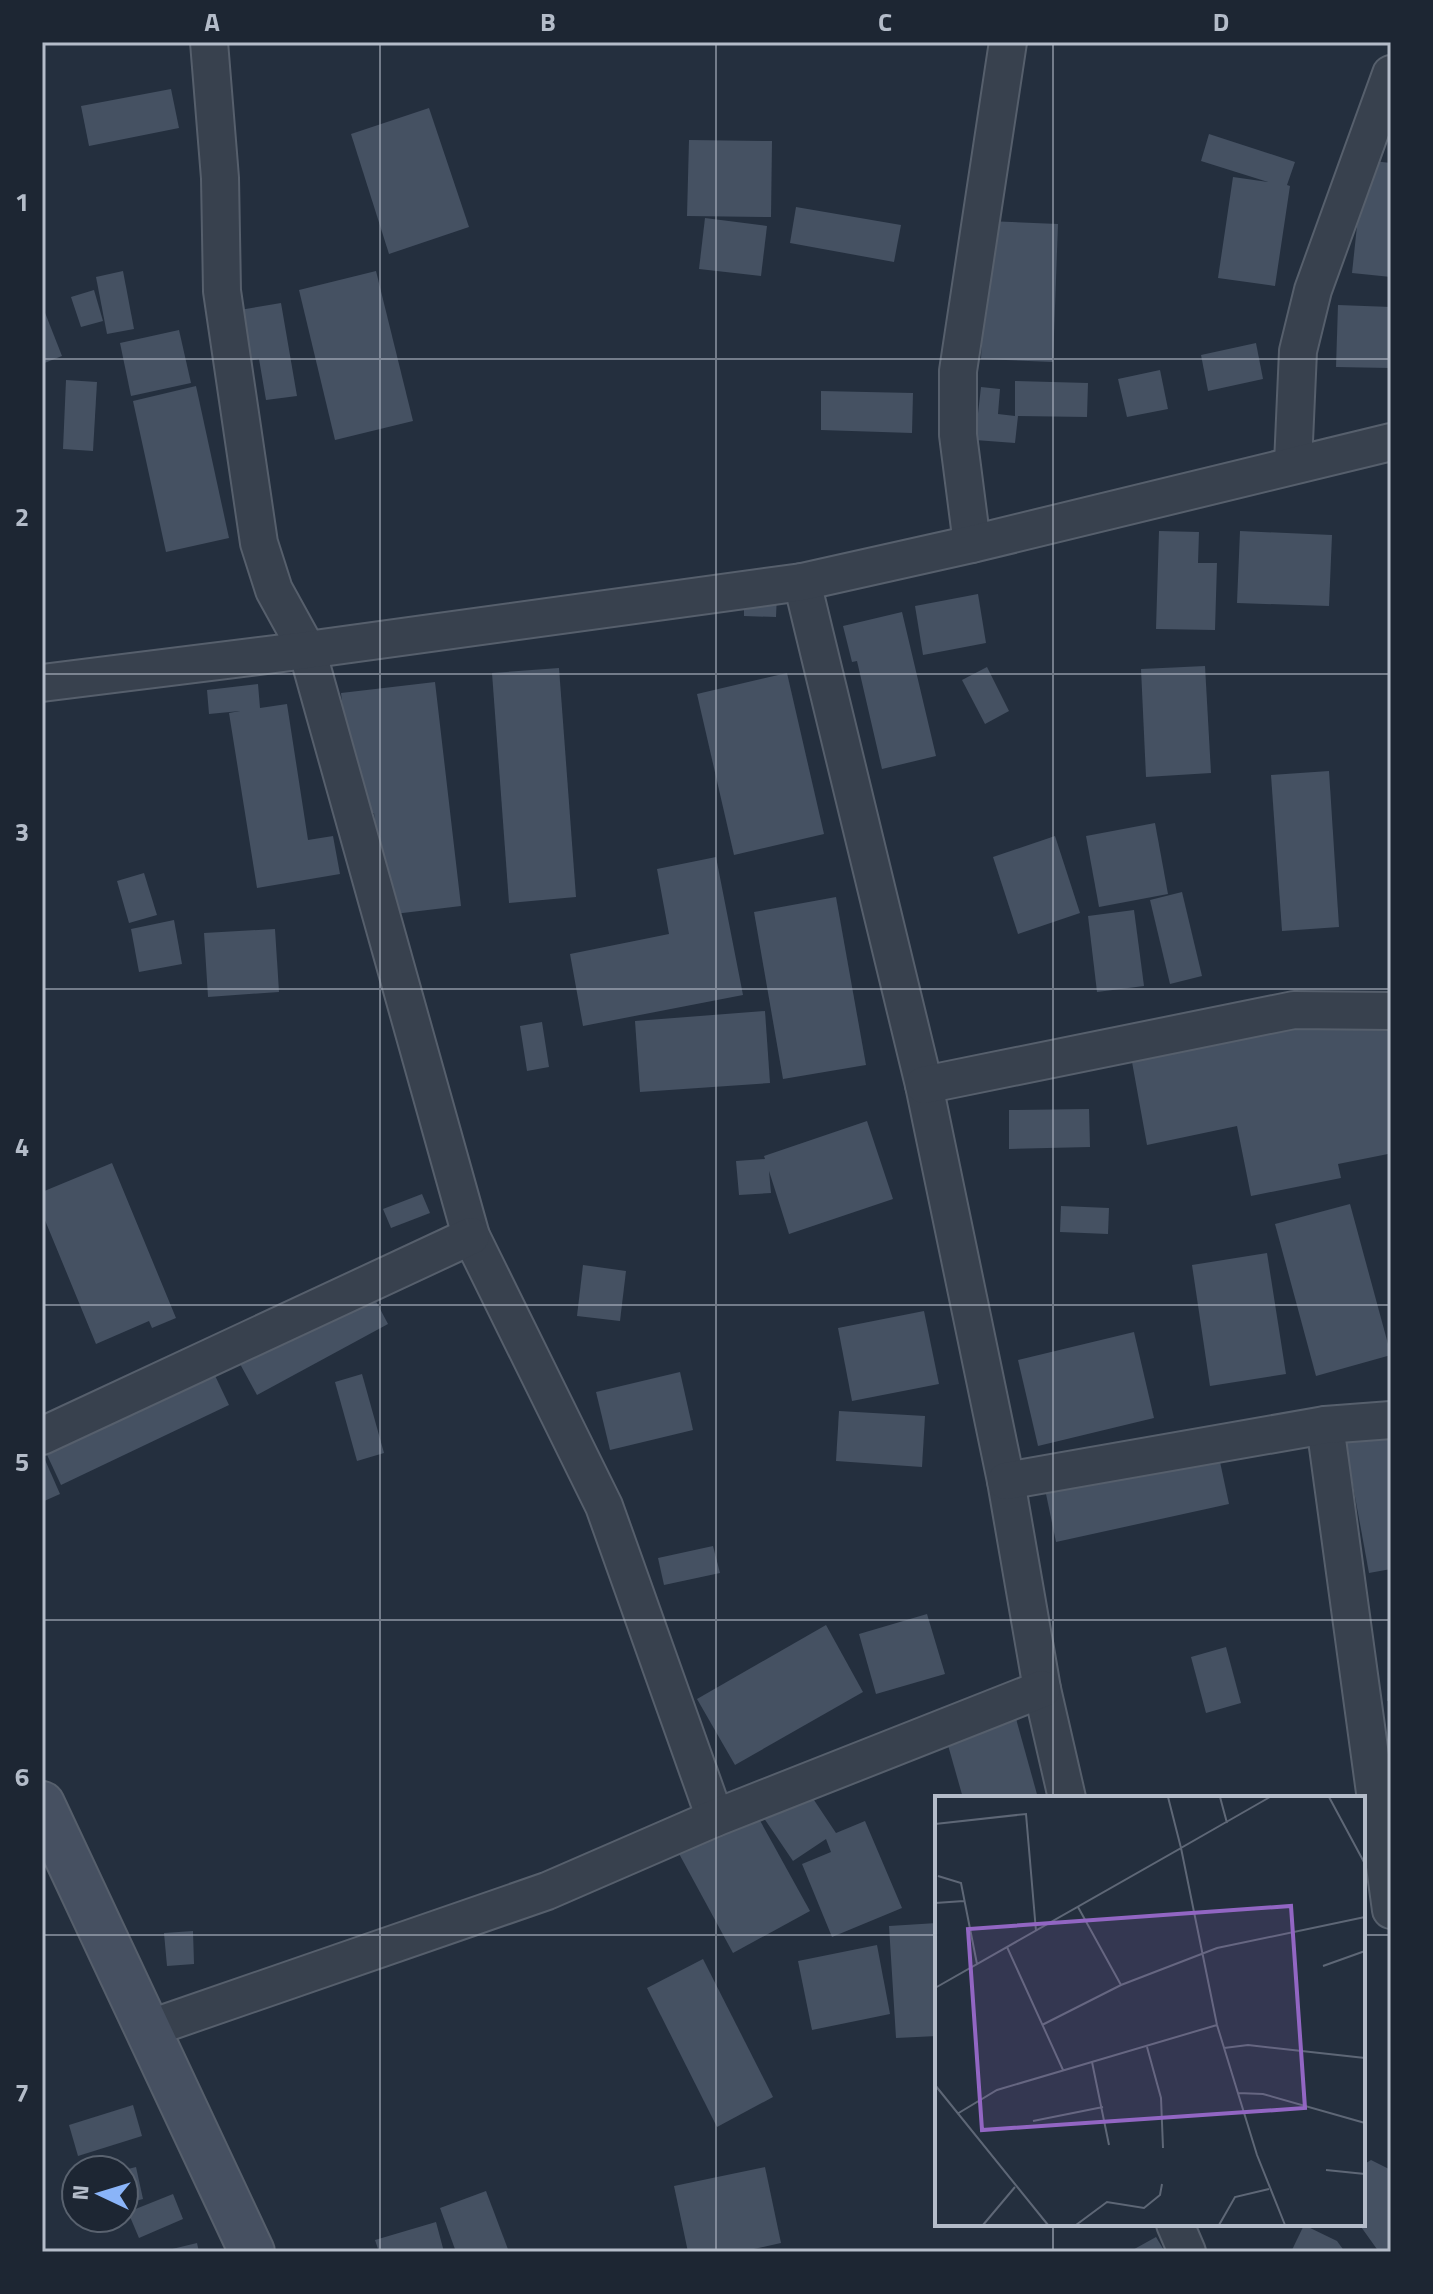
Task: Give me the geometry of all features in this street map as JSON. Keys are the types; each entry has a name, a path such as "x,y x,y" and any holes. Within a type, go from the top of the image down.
{"main road":[{"path":"44,1811 148,2029 242,2250"}],"street":[{"path":"209,42 220,178 222,291 259,543 274,590 307,650 471,1236 604,1506 715,1818"},
{"path":"972,544 958,435 958,371 1008,42"},
{"path":"1293,464 1298,351 1313,290 1391,74"},
{"path":"42,683 802,582 1391,442"},
{"path":"802,582 924,1085 1006,1481 1042,1689 1067,1796"},
{"path":"924,1085 1294,1010 1391,1011"},
{"path":"42,1436 471,1236"},
{"path":"1006,1481 1325,1425 1391,1420"},
{"path":"1325,1425 1391,1910"},
{"path":"148,2029 547,1891 715,1818 1042,1689"},
{"path":"1176,2226 1187,2252"}],"building":[{"path":"171,89 179,128 89,146 81,106"},
{"path":"429,108 469,227 389,254 351,134"},
{"path":"1209,134 1295,162 1287,185 1290,186 1275,286 1218,278 1233,177 1268,182 1201,161"},
{"path":"689,140 772,141 771,217 687,216"},
{"path":"1364,160 1391,163 1391,277 1352,273"},
{"path":"796,207 901,225 894,262 790,243"},
{"path":"705,218 767,226 761,276 699,269"},
{"path":"987,221 1058,224 1053,362 981,359"},
{"path":"123,271 134,329 107,334 96,277"},
{"path":"376,271 413,421 335,440 299,290"},
{"path":"94,290 103,321 81,327 71,297"},
{"path":"281,303 297,396 266,400 259,359 230,365 222,313"},
{"path":"42,305 62,356 42,364"},
{"path":"1338,305 1391,307 1390,368 1336,367"},
{"path":"179,330 191,383 131,396 120,343"},
{"path":"1256,343 1263,379 1208,391 1201,355"},
{"path":"1160,370 1168,409 1127,417 1118,379"},
{"path":"66,380 97,382 93,451 63,449"},
{"path":"1015,381 1088,383 1087,417 1018,416 1015,443 975,440 981,387 1000,389 998,414 1015,416"},
{"path":"196,386 229,538 166,552 133,401"},
{"path":"821,391 913,393 912,433 821,430"},
{"path":"1159,531 1199,532 1198,563 1217,563 1215,630 1156,629"},
{"path":"1240,531 1332,535 1329,606 1237,603"},
{"path":"744,594 777,594 776,617 744,616"},
{"path":"978,594 986,643 923,655 915,606"},
{"path":"902,612 936,756 882,769 857,661 852,662 843,626"},
{"path":"1205,666 1211,773 1146,777 1141,669"},
{"path":"987,667 1009,711 985,724 962,680"},
{"path":"559,668 576,897 509,903 492,673"},
{"path":"787,673 824,834 734,855 697,694"},
{"path":"435,682 461,906 386,915 374,813 355,815 341,693"},
{"path":"258,684 260,708 287,704 308,840 333,836 340,874 257,888 229,713 240,711 209,714 207,690"},
{"path":"1329,771 1339,927 1282,931 1271,775"},
{"path":"1155,823 1168,894 1099,907 1086,836"},
{"path":"1055,836 1080,913 1018,934 993,857"},
{"path":"716,857 743,995 583,1026 570,954 669,934 657,869"},
{"path":"144,873 157,915 129,923 117,881"},
{"path":"1182,892 1202,976 1170,984 1150,900"},
{"path":"836,897 866,1065 783,1079 754,912"},
{"path":"1134,910 1144,986 1097,992 1088,916"},
{"path":"174,920 182,964 139,972 131,929"},
{"path":"275,929 279,992 208,997 204,933"},
{"path":"1391,1009 1391,1164 1388,1154 1338,1164 1341,1178 1251,1196 1237,1126 1147,1145 1132,1062"},
{"path":"765,1011 770,1083 640,1092 635,1021"},
{"path":"542,1022 549,1067 527,1071 520,1026"},
{"path":"1089,1109 1090,1147 1009,1149 1009,1110"},
{"path":"867,1121 893,1199 789,1234 769,1171 771,1193 739,1195 736,1161 765,1159 764,1156"},
{"path":"112,1163 176,1318 152,1328 149,1321 96,1344 42,1213 42,1192"},
{"path":"422,1194 430,1213 391,1228 383,1209"},
{"path":"1350,1204 1391,1355 1316,1376 1275,1224"},
{"path":"1061,1206 1109,1208 1108,1234 1060,1232"},
{"path":"1267,1253 1286,1374 1210,1386 1192,1265"},
{"path":"583,1265 626,1271 620,1321 577,1316"},
{"path":"360,1271 388,1324 257,1395 228,1342"},
{"path":"924,1311 939,1384 852,1401 838,1328"},
{"path":"1134,1332 1154,1418 1038,1446 1018,1360"},
{"path":"199,1342 229,1405 61,1485 42,1444 42,1418"},
{"path":"680,1372 693,1430 610,1450 596,1392"},
{"path":"362,1374 384,1453 357,1461 335,1382"},
{"path":"839,1411 925,1416 922,1467 836,1461"},
{"path":"1213,1429 1229,1504 1056,1542 1040,1465"},
{"path":"1391,1433 1391,1569 1369,1573 1345,1442"},
{"path":"42,1453 60,1494 42,1502"},
{"path":"713,1546 720,1573 664,1585 658,1558"},
{"path":"927,1614 945,1674 876,1694 859,1634"},
{"path":"1388,1619 1391,1619 1391,1701 1387,1701"},
{"path":"826,1625 863,1692 735,1765 697,1699"},
{"path":"1226,1647 1241,1703 1206,1713 1191,1657"},
{"path":"1010,1697 1037,1796 962,1796 940,1717"},
{"path":"800,1779 836,1833 865,1821 902,1908 832,1937 802,1864 831,1852 826,1839 793,1861 757,1808"},
{"path":"747,1797 810,1911 733,1953 671,1839"},
{"path":"935,1923 935,2036 896,2038 889,1926"},
{"path":"193,1931 194,1964 167,1966 164,1933"},
{"path":"877,1945 890,2014 812,2030 798,1961"},
{"path":"703,1959 773,2097 717,2127 647,1988"},
{"path":"133,2105 142,2136 77,2154 69,2125"},
{"path":"1371,2160 1391,2170 1391,2252 1379,2252 1360,2226 1365,2226 1365,2164"},
{"path":"765,2167 781,2243 740,2252 688,2252 674,2186"},
{"path":"486,2191 509,2252 456,2252 440,2208"},
{"path":"173,2194 183,2219 139,2238 140,2207"},
{"path":"436,2222 444,2252 379,2252 375,2240"},
{"path":"1306,2226 1337,2241 1345,2252 1291,2252"},
{"path":"1156,2237 1165,2252 1129,2252"},
{"path":"197,2243 199,2252 164,2252 164,2251"}]}
